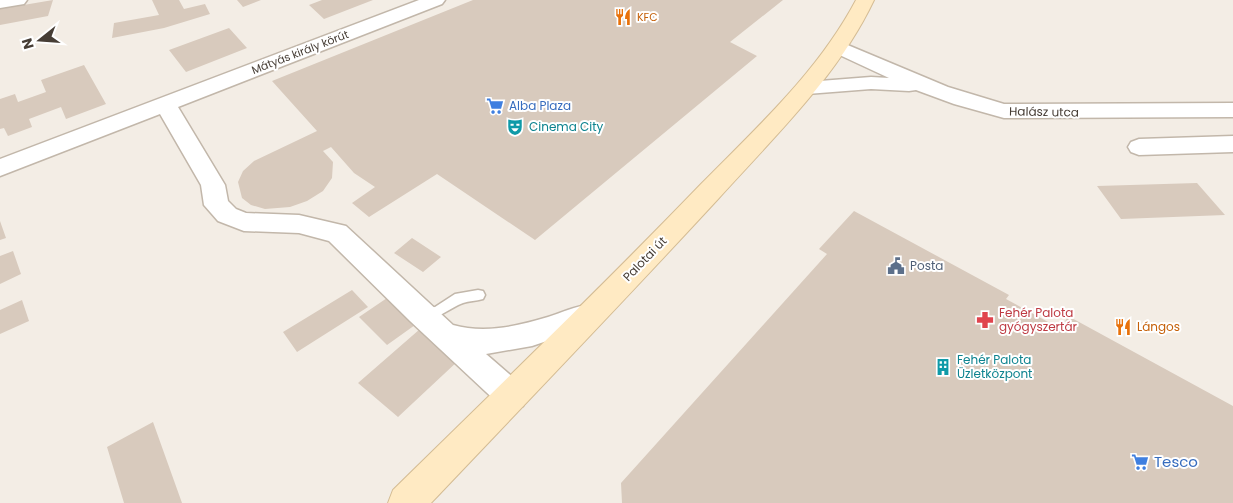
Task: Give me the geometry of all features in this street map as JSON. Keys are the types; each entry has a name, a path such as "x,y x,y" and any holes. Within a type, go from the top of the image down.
{"main road":[{"name":"Palotai út","path":"406,503 590,316 807,88 838,47 862,10 865,0"}],"street":[{"path":"0,4 18,0"},
{"name":"Mátyás király körút","path":"0,168 436,0"},
{"name":"Halász utca","path":"838,47 925,86 986,108 1020,113 1233,110"},
{"path":"807,88 871,83 925,86"},
{"path":"165,104 213,185 216,205 227,215 244,222 298,224 337,233 357,250 420,313 512,396"},
{"path":"1139,147 1233,144"},
{"path":"444,335 471,342 488,342 542,330 590,316"}],"lane":[{"path":"420,313 437,312 460,298 478,296"}],"building":[{"path":"53,0 48,16 0,25 0,9"},
{"path":"152,0 179,0 184,9 205,4 210,14 164,28 112,38 114,23 159,15"},
{"path":"237,0 261,0 243,7"},
{"path":"322,0 373,0 324,19 309,5"},
{"name":"Alba Plaza","path":"473,0 783,0 730,42 757,56 535,240 437,174 369,217 352,203 375,187 354,173 331,147 323,151 333,162 332,178 323,191 307,201 290,207 265,209 251,205 242,198 238,182 243,171 254,161 317,131 272,81"},
{"path":"229,28 247,48 186,72 169,50"},
{"path":"84,65 106,104 66,119 61,107 29,119 32,127 8,136 4,128 0,129 0,99 15,94 18,102 46,92 41,80"},
{"path":"1197,183 1225,215 1121,219 1097,186"},
{"name":"Fehér Palota Üzletközpont","path":"854,211 1009,295 1006,299 1061,329 1068,316 1233,406 1233,503 622,503 621,483 827,254 819,249"},
{"path":"0,221 6,238 0,240"},
{"path":"412,238 441,257 423,272 394,253"},
{"path":"13,251 21,274 0,284 0,256"},
{"path":"352,290 368,307 297,352 283,332"},
{"path":"387,298 415,325 387,345 359,317"},
{"path":"22,300 29,321 0,334 0,310"},
{"path":"420,329 459,360 398,417 358,383"},
{"path":"153,422 182,503 124,503 107,447"}],"place":[{"name":"KFC","path":"623,17"},
{"name":"Alba Plaza","path":"495,106"},
{"name":"Cinema City","path":"515,127"},
{"name":"Posta","path":"896,266"},
{"name":"Fehér Palota gyógyszertár","path":"985,320"},
{"name":"Lángos","path":"1123,327"},
{"name":"Fehér Palota Üzletközpont","path":"943,367"},
{"name":"Tesco","path":"1140,462"}]}
